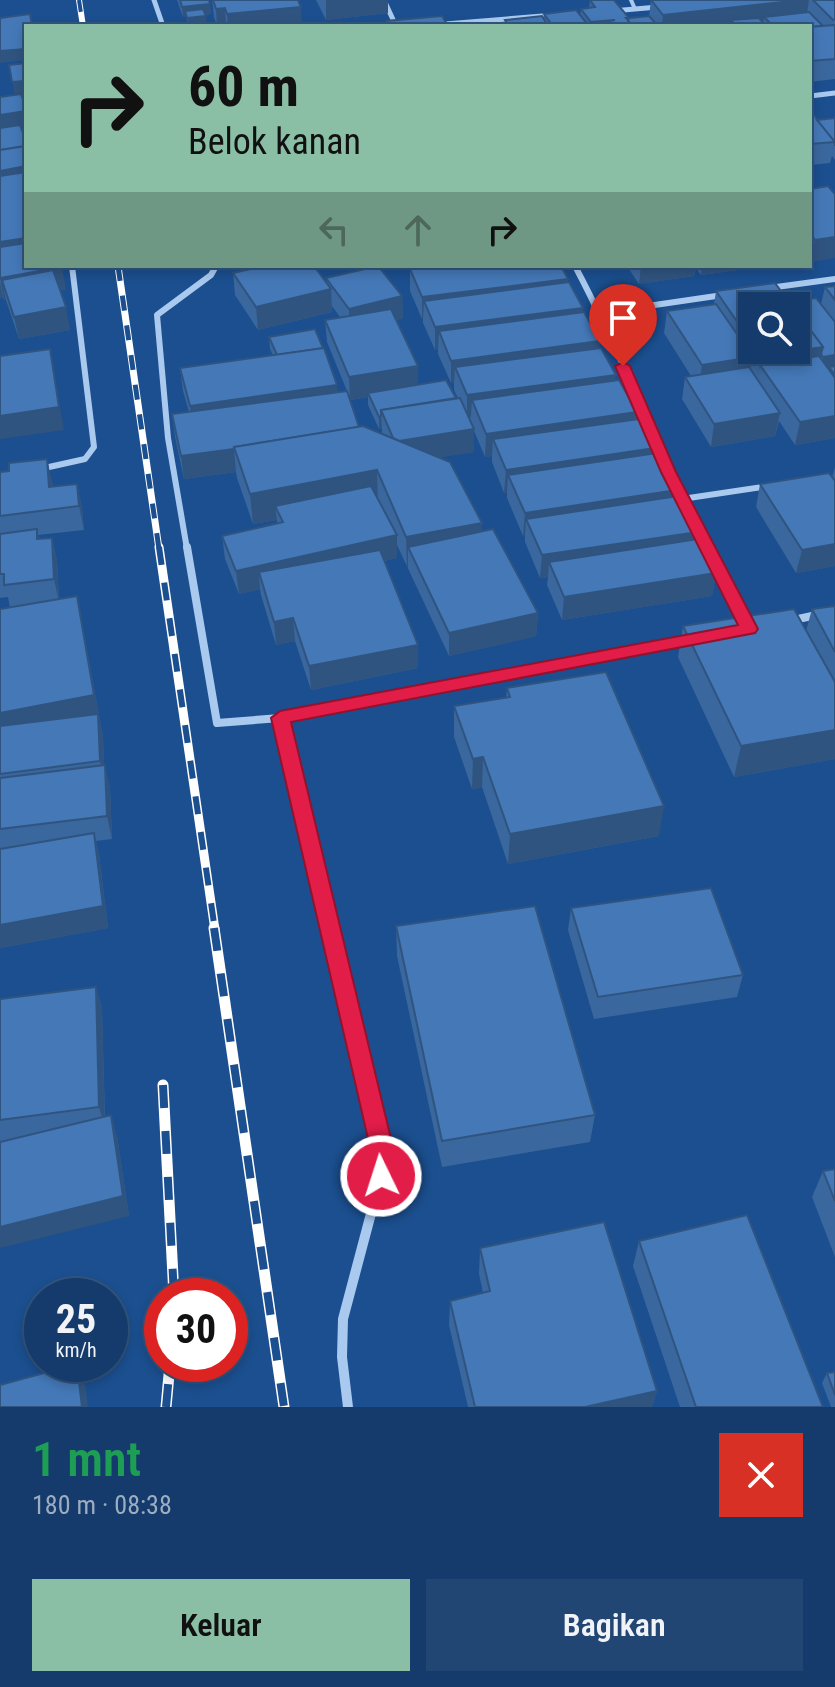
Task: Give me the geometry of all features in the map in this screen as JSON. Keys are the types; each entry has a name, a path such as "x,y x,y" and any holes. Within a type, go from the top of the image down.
{"street":[{"path":"154,0 162,24"},
{"path":"384,0 395,24"},
{"path":"604,12 666,6"},
{"path":"460,24 558,15"},
{"path":"812,96 835,93"},
{"path":"28,472 85,459 94,447 72,268"},
{"path":"215,268 211,275 157,312 168,438 217,723 280,718 704,638"},
{"path":"576,268 600,313 682,499 749,629"},
{"path":"757,290 835,279"},
{"path":"600,313 725,295"},
{"path":"682,499 774,485"},
{"path":"785,622 835,611"},
{"path":"734,632 761,627"},
{"path":"280,718 381,1143 381,1176 344,1310 342,1341 348,1407"}],"lane":[{"path":"631,0 635,9"}],"building":[{"path":"180,0 209,0 210,4 182,7"},
{"path":"213,0 298,0 301,7 227,14 225,8 216,9"},
{"path":"590,0 614,0 632,24 592,24 615,20 591,22 581,9 595,7"},
{"path":"651,0 801,0 663,15"},
{"path":"813,0 835,0 835,19 833,20"},
{"path":"203,9 206,16 187,18 185,11"},
{"path":"576,10 587,24 552,24 544,14"},
{"path":"809,12 823,26 771,24 764,17"},
{"path":"30,14 32,24 24,24 24,49 0,51 0,18"},
{"path":"442,16 447,24 387,24 386,21"},
{"path":"542,16 547,24 508,24 505,20"},
{"path":"649,16 656,24 632,24 629,18"},
{"path":"759,18 764,24 734,24 730,20"},
{"path":"835,26 835,59 812,61 812,27"},
{"path":"24,63 24,81 12,82 9,65"},
{"path":"21,94 24,111 0,115 0,97"},
{"path":"812,113 835,142 812,144"},
{"path":"835,118 835,142 817,120"},
{"path":"20,125 24,146 0,150 0,128"},
{"path":"24,146 24,166 0,171 0,150"},
{"path":"24,172 24,238 0,242 0,176"},
{"path":"828,186 835,194 835,237 815,240 812,236 812,189"},
{"path":"24,243 24,268 56,268 0,278 0,247"},
{"path":"254,268 315,268 331,289 256,307 233,273"},
{"path":"380,268 402,296 349,309 326,278"},
{"path":"562,268 568,279 422,297 410,269"},
{"path":"53,270 66,307 14,317 2,280"},
{"path":"569,282 583,308 435,327 424,301"},
{"path":"775,283 782,292 738,292 738,323 716,291"},
{"path":"835,286 835,300 825,287"},
{"path":"816,298 835,322 835,355 823,357 823,347 810,330 810,299"},
{"path":"716,304 738,336 738,359 702,365 667,311"},
{"path":"391,309 418,366 349,377 325,320"},
{"path":"584,312 600,341 451,361 439,331"},
{"path":"315,329 323,348 277,355 269,337"},
{"path":"810,330 823,347 810,349"},
{"path":"324,348 337,385 190,406 180,368"},
{"path":"601,348 616,375 467,395 455,367"},
{"path":"50,349 59,407 0,416 0,356"},
{"path":"819,356 835,378 835,416 800,422 760,365 810,364 810,357"},
{"path":"749,367 780,413 714,424 685,377"},
{"path":"446,380 456,398 381,410 379,417 368,393"},
{"path":"619,380 637,412 486,434 472,400"},
{"path":"347,391 359,427 181,456 172,414"},
{"path":"460,398 474,429 399,441 393,438 381,410"},
{"path":"639,419 655,448 506,470 493,439"},
{"path":"363,426 450,462 482,523 406,537 377,470 250,494 234,447"},
{"path":"657,453 677,490 525,513 508,475"},
{"path":"47,459 49,487 77,484 79,506 0,516 0,472 9,471 9,463"},
{"path":"829,473 835,481 835,544 802,550 760,484"},
{"path":"371,486 397,535 236,571 222,536 283,522 275,506"},
{"path":"678,496 698,532 542,555 526,519"},
{"path":"37,529 37,539 52,538 54,579 4,585 4,574 0,574 0,534"},
{"path":"493,529 538,613 449,633 408,547"},
{"path":"698,539 716,573 564,597 549,562"},
{"path":"380,550 418,645 309,666 293,618 274,622 259,572"},
{"path":"77,596 94,695 0,713 0,609"},
{"path":"835,606 835,652 812,609"},
{"path":"794,609 835,682 835,730 741,746 683,626"},
{"path":"606,672 664,806 510,834 483,757 473,759 454,706 510,697 507,688"},
{"path":"98,714 100,761 0,774 0,726"},
{"path":"105,765 107,816 0,829 0,778"},
{"path":"94,833 103,906 0,925 0,849"},
{"path":"711,888 743,975 598,997 571,908"},
{"path":"535,906 595,1115 442,1141 396,926"},
{"path":"96,987 99,1107 0,1120 0,999"},
{"path":"111,1115 123,1196 0,1227 0,1142"},
{"path":"835,1169 835,1201 823,1171"},
{"path":"747,1215 823,1407 696,1407 639,1241"},
{"path":"604,1222 657,1391 585,1407 475,1407 450,1301 490,1291 480,1248"},
{"path":"835,1372 835,1395 827,1373"},
{"path":"24,1378 24,1382 79,1382 82,1407 0,1407 0,1385"}],"railway":[{"path":"79,0 83,24"},
{"path":"118,268 159,549"},
{"path":"159,547 215,930"},
{"path":"214,928 284,1407"},
{"path":"163,1085 173,1278"},
{"path":"166,1407 168,1382"}],"route":[{"path":"381,1176 381,1143 280,718 749,629 669,472 623,366"}]}
